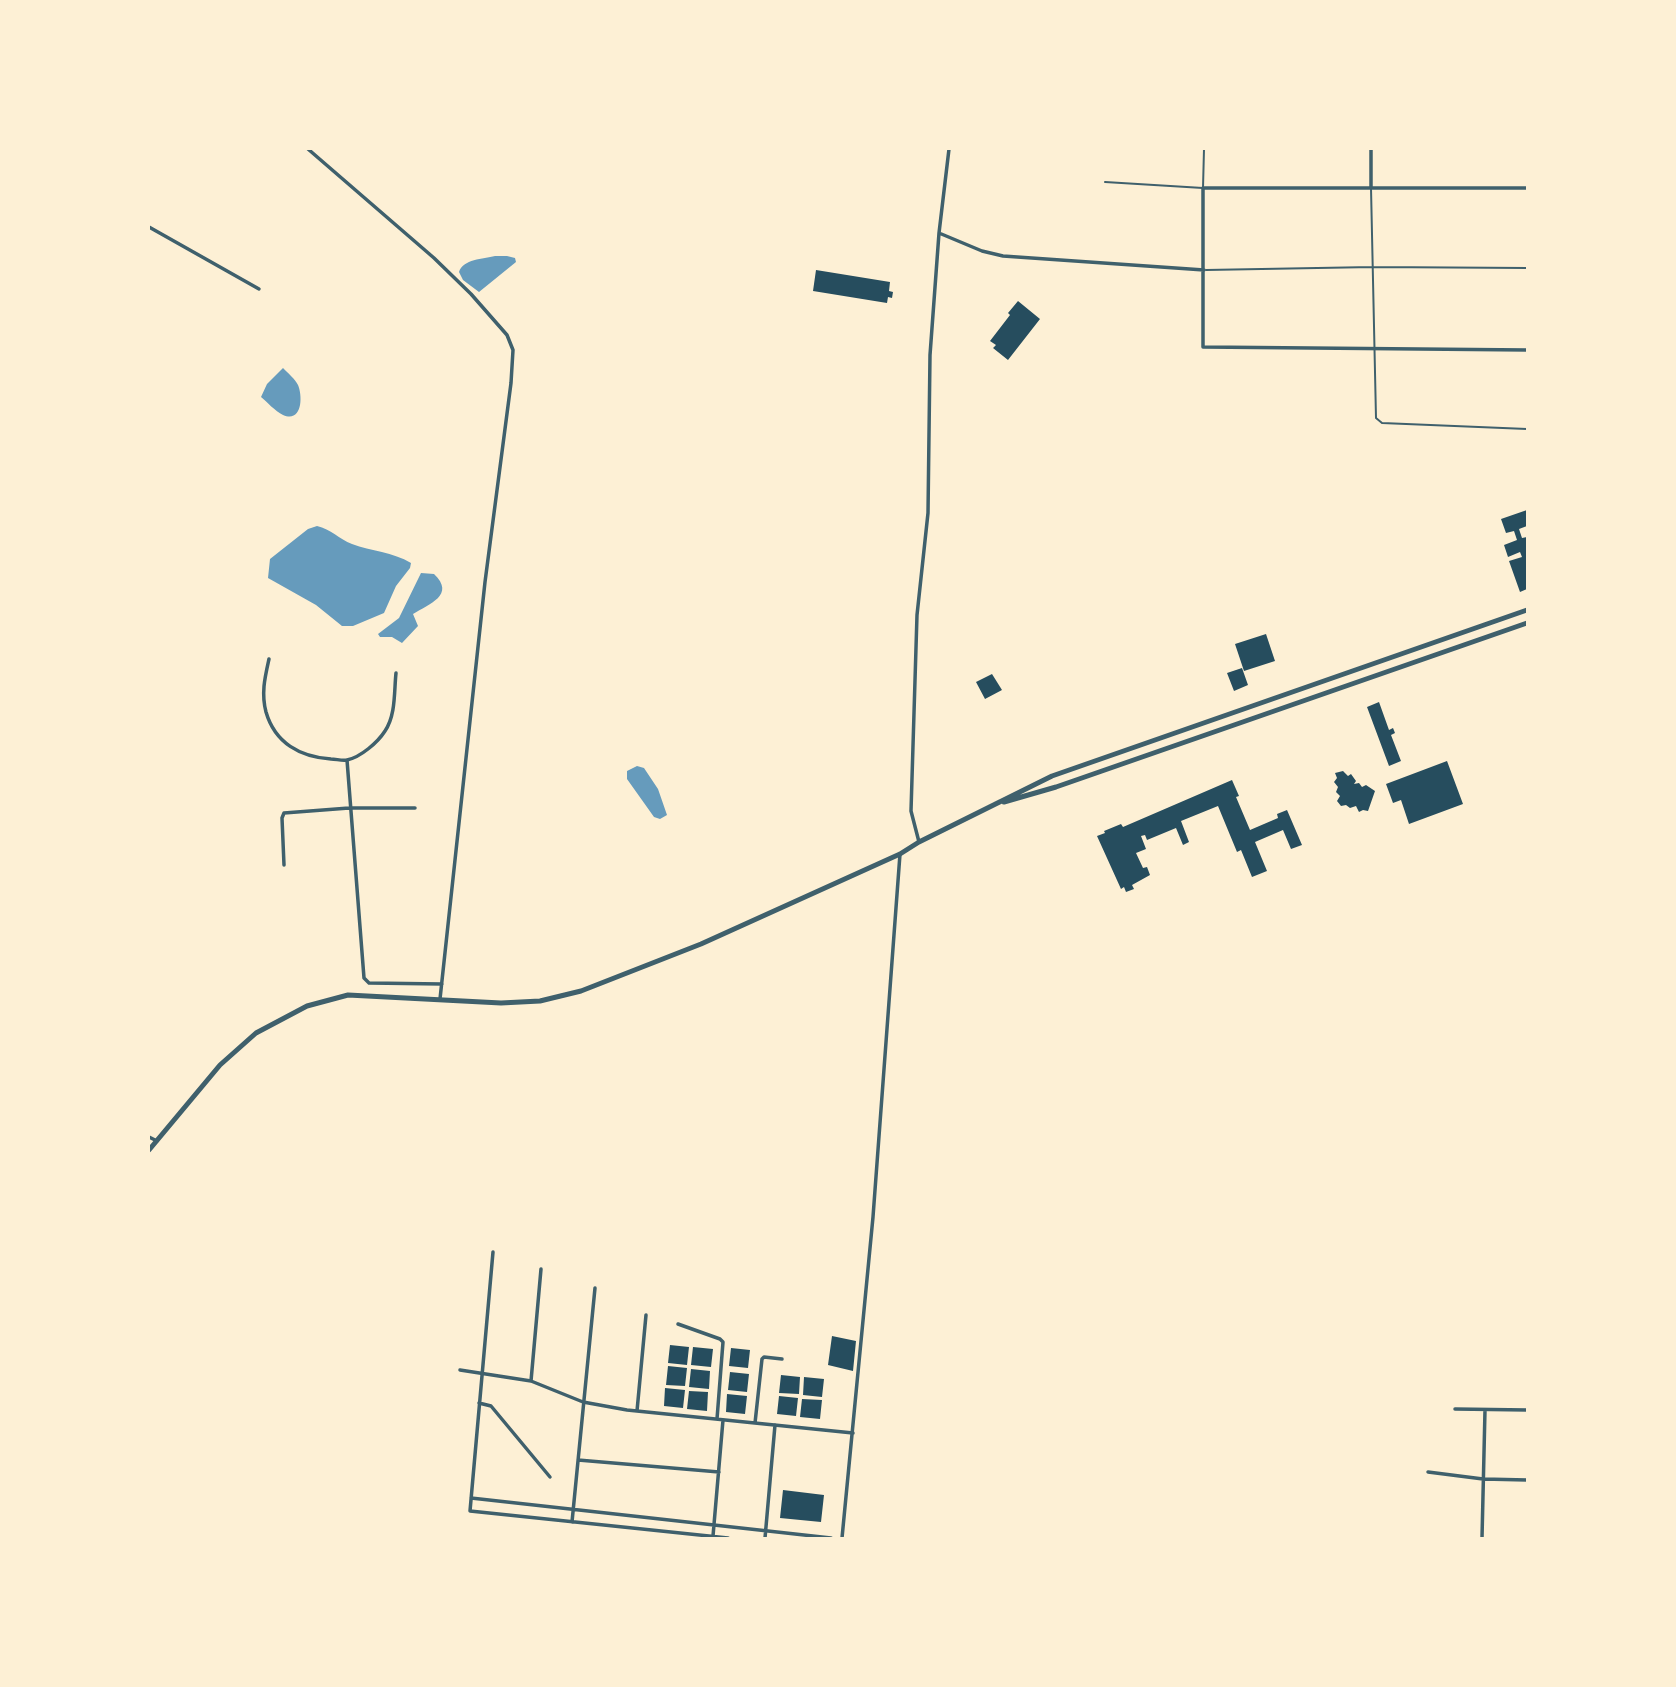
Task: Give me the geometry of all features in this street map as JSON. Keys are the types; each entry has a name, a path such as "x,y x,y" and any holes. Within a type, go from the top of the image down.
{"street":[{"path":"308,149 451,273 507,335 513,350 512,383 485,582 440,1000"},
{"path":"919,842 911,811 917,615 928,513 930,355 939,233 949,149"},
{"path":"1371,149 1371,188"},
{"path":"1527,188 1203,188 1203,347 1527,350"},
{"path":"149,227 259,289"},
{"path":"939,233 982,251 1003,256 1204,270"},
{"path":"149,1150 220,1065 256,1033 307,1006 348,995 501,1003 540,1001 581,991 701,944 900,854 1052,776 1527,610"},
{"path":"988,807 1056,787 1527,623"},
{"path":"269,659 264,682 267,715 282,741 296,752 314,758 347,760 375,742 387,729 392,713 396,673"},
{"path":"1370,664 1374,677"},
{"path":"347,760 364,978 369,983 442,984"},
{"path":"284,865 284,813 349,808 415,808"},
{"path":"842,1538 880,1138 900,854"},
{"path":"149,1137 156,1140"},
{"path":"492,1252 470,1511 728,1538"},
{"path":"531,1381 541,1269"},
{"path":"572,1522 595,1288"},
{"path":"637,1411 646,1315"},
{"path":"678,1324 723,1342 716,1419"},
{"path":"755,1423 762,1359 782,1359"},
{"path":"460,1370 531,1381 583,1402 637,1411 853,1433"},
{"path":"479,1403 491,1406 550,1477"},
{"path":"1455,1409 1527,1410"},
{"path":"1482,1538 1485,1410"},
{"path":"713,1537 723,1420"},
{"path":"765,1538 775,1425"},
{"path":"578,1460 719,1472"},
{"path":"1428,1472 1483,1479 1527,1480"},
{"path":"471,1498 831,1538"}],"lane":[{"path":"1105,182 1203,188 1204,149"},
{"path":"1371,188 1376,418 1382,423 1527,429"},
{"path":"1204,270 1527,268"}],"water":[{"path":"495,256 515,258 516,262 479,292 463,280 459,272 465,264"},
{"path":"283,368 300,390 300,408 294,415 289,416 280,413 261,397 267,384"},
{"path":"317,526 352,544 397,556 411,563 396,586 384,613 353,626 342,626 316,605 268,578 270,559 308,529"},
{"path":"421,573 434,574 440,581 442,588 438,598 413,614 418,626 402,643 392,637 380,637 378,634 399,618"},
{"path":"637,766 644,768 658,789 667,815 660,819 654,817 627,779 627,771"}],"building":[{"path":"816,270 890,282 889,291 893,292 892,298 888,297 887,303 813,291"},
{"path":"1018,301 1040,319 1008,360 993,348 996,345 990,341"},
{"path":"1527,510 1527,526 1519,529 1522,538 1527,537 1527,589 1520,592 1509,561 1522,557 1520,552 1508,557 1504,545 1517,540 1514,531 1506,533 1501,519"},
{"path":"1266,634 1275,661 1244,671 1235,644"},
{"path":"1242,668 1248,685 1234,691 1227,673"},
{"path":"992,674 1002,690 985,699 976,682"},
{"path":"1379,702 1389,730 1393,728 1395,733 1391,735 1401,761 1389,766 1367,707"},
{"path":"1447,761 1463,804 1409,824 1401,800 1393,803 1386,784"},
{"path":"1343,771 1348,776 1351,774 1356,781 1354,784 1359,783 1362,787 1366,785 1375,791 1368,811 1359,812 1356,806 1341,806 1337,801 1340,796 1336,792 1338,787 1334,782 1337,778 1335,773"},
{"path":"1232,780 1250,830 1278,818 1277,814 1287,810 1302,845 1291,849 1283,830 1255,842 1267,871 1252,877 1241,850 1237,852 1218,806 1181,821 1189,842 1183,845 1176,828 1147,840 1145,835 1141,836 1146,849 1136,853 1143,868 1147,867 1150,875 1132,885 1134,889 1126,892 1124,887 1121,889 1097,836"},
{"path":"832,1336 856,1341 853,1371 828,1365"},
{"path":"670,1345 689,1347 687,1365 668,1363"},
{"path":"693,1347 713,1349 711,1367 691,1365"},
{"path":"731,1348 750,1350 748,1368 729,1366"},
{"path":"668,1366 687,1368 685,1386 666,1385"},
{"path":"691,1369 710,1371 709,1389 689,1387"},
{"path":"730,1372 749,1374 747,1392 728,1390"},
{"path":"781,1375 800,1377 799,1394 779,1393"},
{"path":"804,1377 824,1379 822,1397 803,1395"},
{"path":"665,1388 685,1390 683,1408 664,1406"},
{"path":"689,1391 708,1392 707,1411 687,1409"},
{"path":"727,1394 747,1396 745,1414 726,1412"},
{"path":"779,1396 798,1398 796,1416 777,1414"},
{"path":"802,1399 822,1400 820,1419 800,1417"},
{"path":"783,1490 824,1495 821,1522 780,1518"}]}
